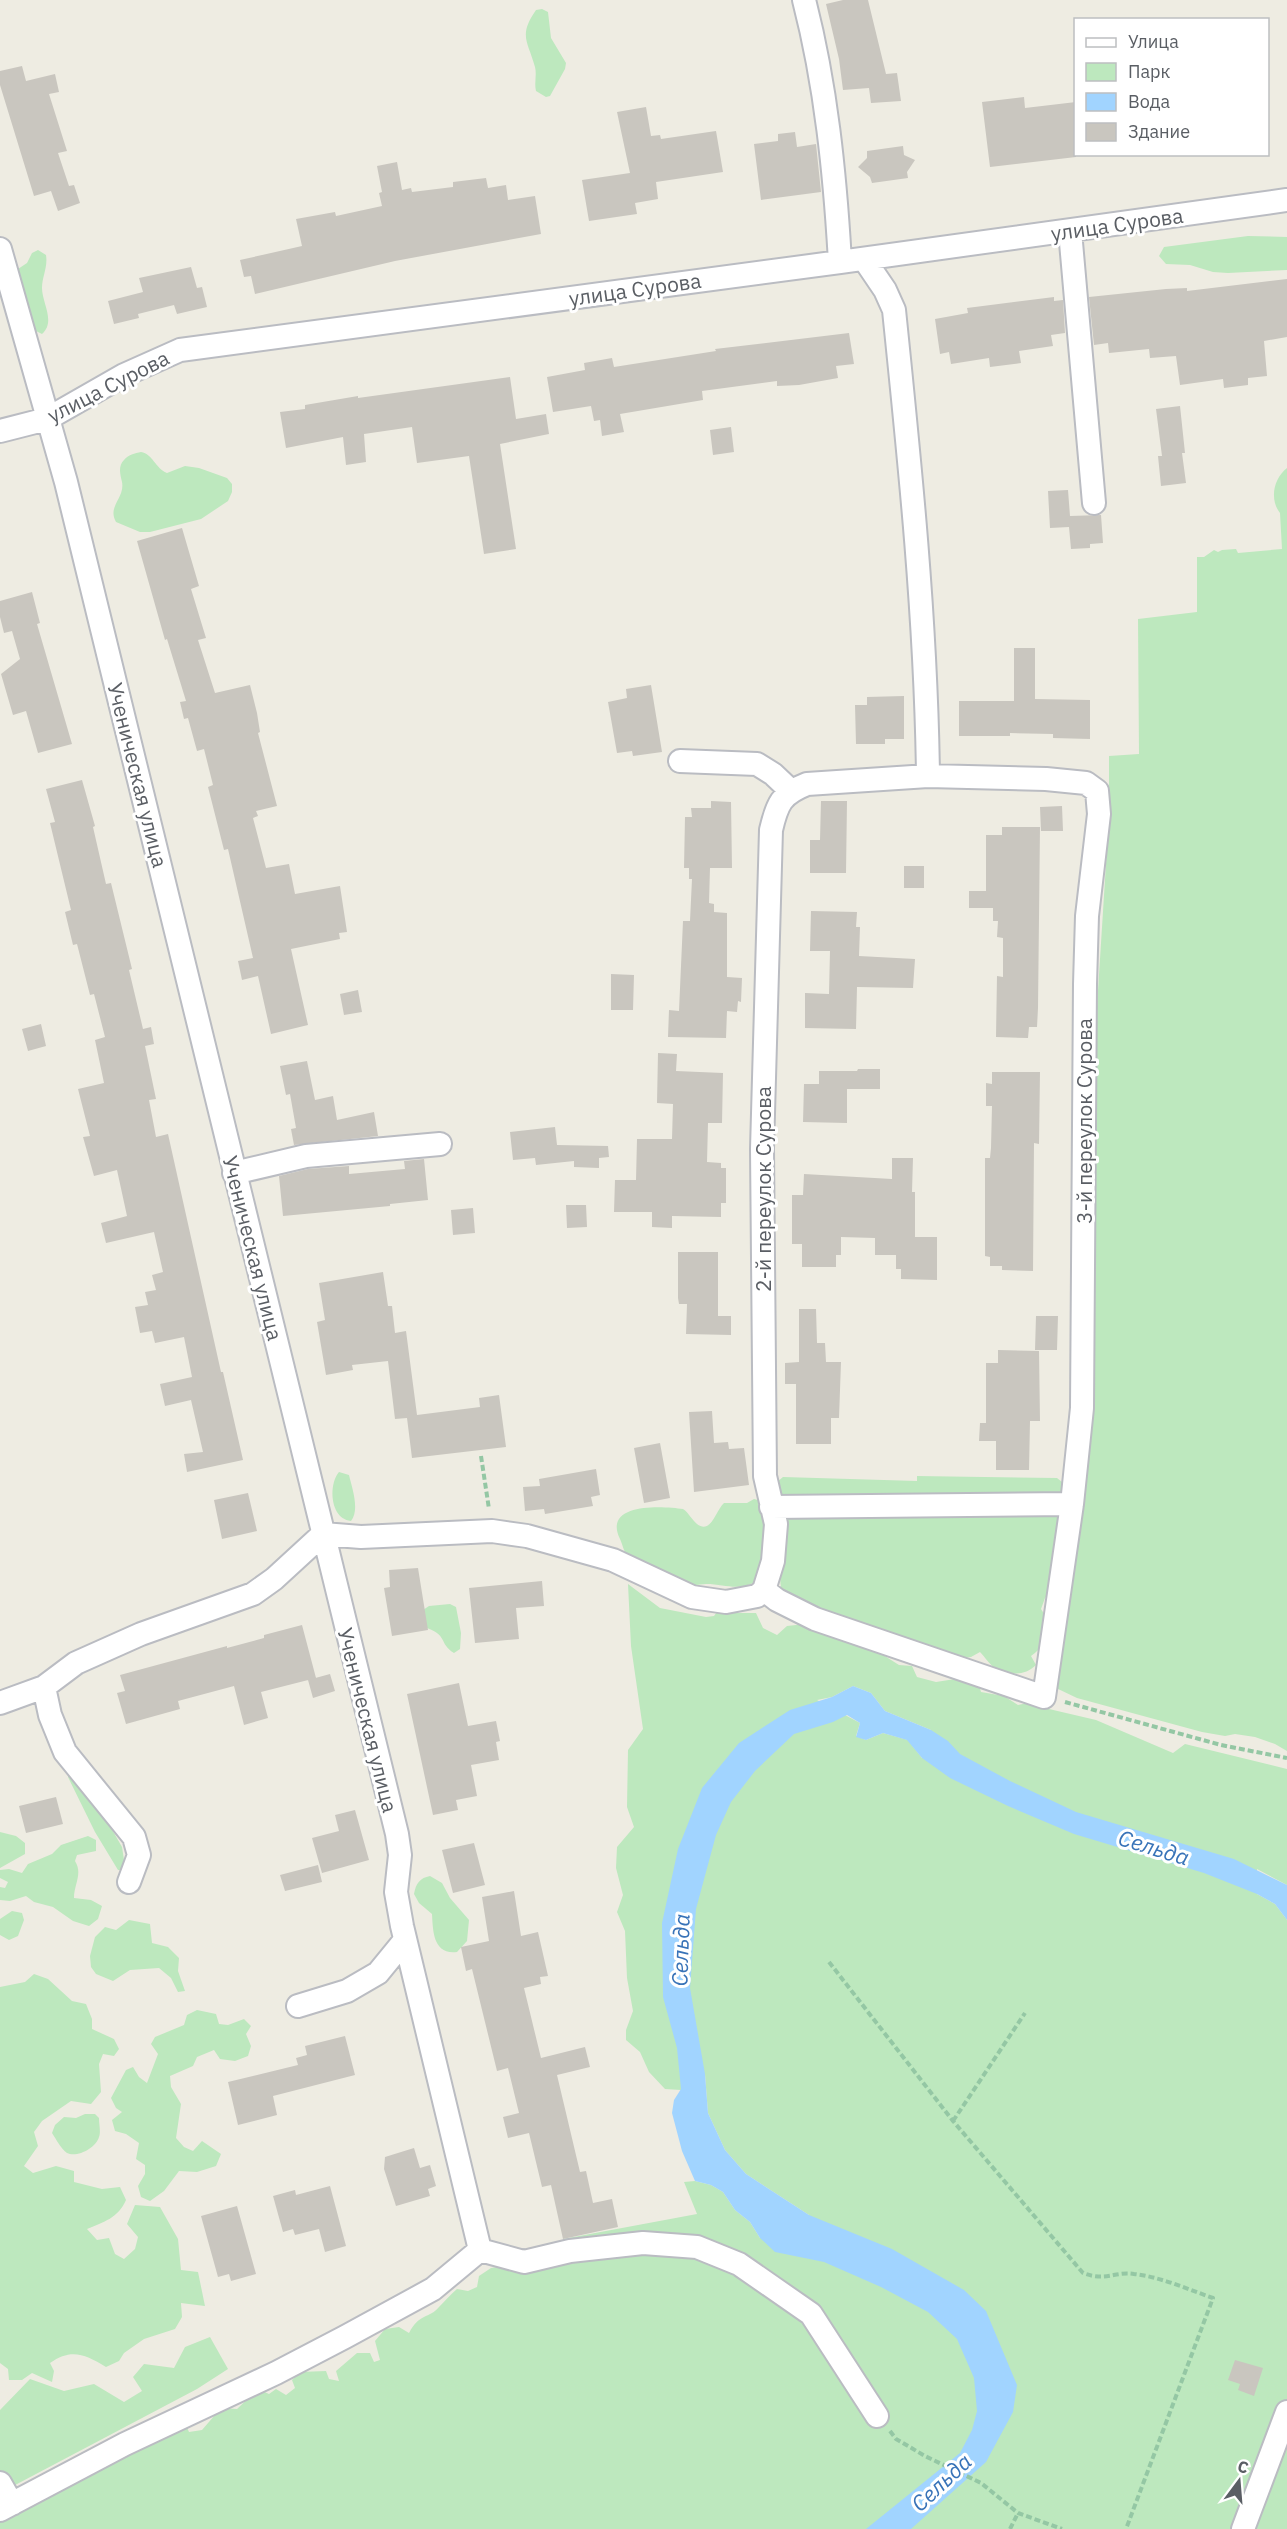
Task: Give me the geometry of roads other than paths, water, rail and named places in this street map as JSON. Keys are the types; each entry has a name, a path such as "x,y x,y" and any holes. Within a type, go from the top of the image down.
{"street":[{"path":"804,0 814,39 836,183 840,262"},
{"name":"улица Сурова","path":"0,431 47,419 124,375 180,350 1287,200"},
{"path":"1070,231 1094,503"},
{"name":"Ученическая улица","path":"0,249 66,482 397,1834 399,1855 396,1892 405,1940 480,2250"},
{"path":"864,259 885,290 894,310 908,444 927,691 927,776"},
{"path":"680,761 757,764 791,791"},
{"name":"3-й переулок Сурова","path":"764,1590 777,1600 815,1619 1044,1696 1072,1504 1082,1408 1087,928 1099,814 1097,791 1086,783 1046,779 927,776 807,784 791,791"},
{"name":"2-й переулок Сурова","path":"764,1590 773,1561 776,1524 765,1476 762,1137 771,830 777,806 791,791"},
{"path":"234,1173 306,1156 440,1144"},
{"path":"771,1507 1072,1504"},
{"path":"0,1704 44,1687 76,1663 141,1634 253,1594 274,1579 322,1534 361,1537 492,1531 527,1536 613,1560 692,1597 726,1602 757,1596 764,1590"},
{"path":"44,1687 50,1715 65,1752 134,1836 139,1855 129,1882"},
{"path":"298,2007 347,1991 378,1974 405,1940"},
{"path":"0,2483 6,2507 125,2444 276,2373 375,2321 433,2289 480,2250 524,2262 570,2251 643,2243 697,2247 739,2264 812,2314 877,2416"},
{"path":"1243,2529 1287,2412"}],"water":[{"name":"Сельда","path":"853,1686 871,1693 885,1711 931,1730 948,1741 960,1754 1076,1812 1234,1859 1287,1885 1287,1920 1275,1904 1257,1894 1204,1873 1074,1834 1008,1806 950,1778 922,1758 907,1740 883,1733 866,1740 856,1737 860,1723 847,1715 833,1722 794,1734 755,1771 731,1802 716,1835 696,1909 690,1988 705,2074 708,2113 725,2150 746,2174 809,2215 892,2249 964,2290 986,2311 1017,2385 1013,2412 986,2462 911,2529 866,2529 960,2453 972,2430 977,2411 974,2378 957,2339 928,2312 881,2287 824,2262 775,2252 760,2238 750,2222 735,2210 723,2192 711,2185 695,2181 682,2151 672,2113 674,2100 681,2089 677,2048 663,1997 662,1923 678,1849 702,1788 739,1743 790,1710 832,1697"}]}
